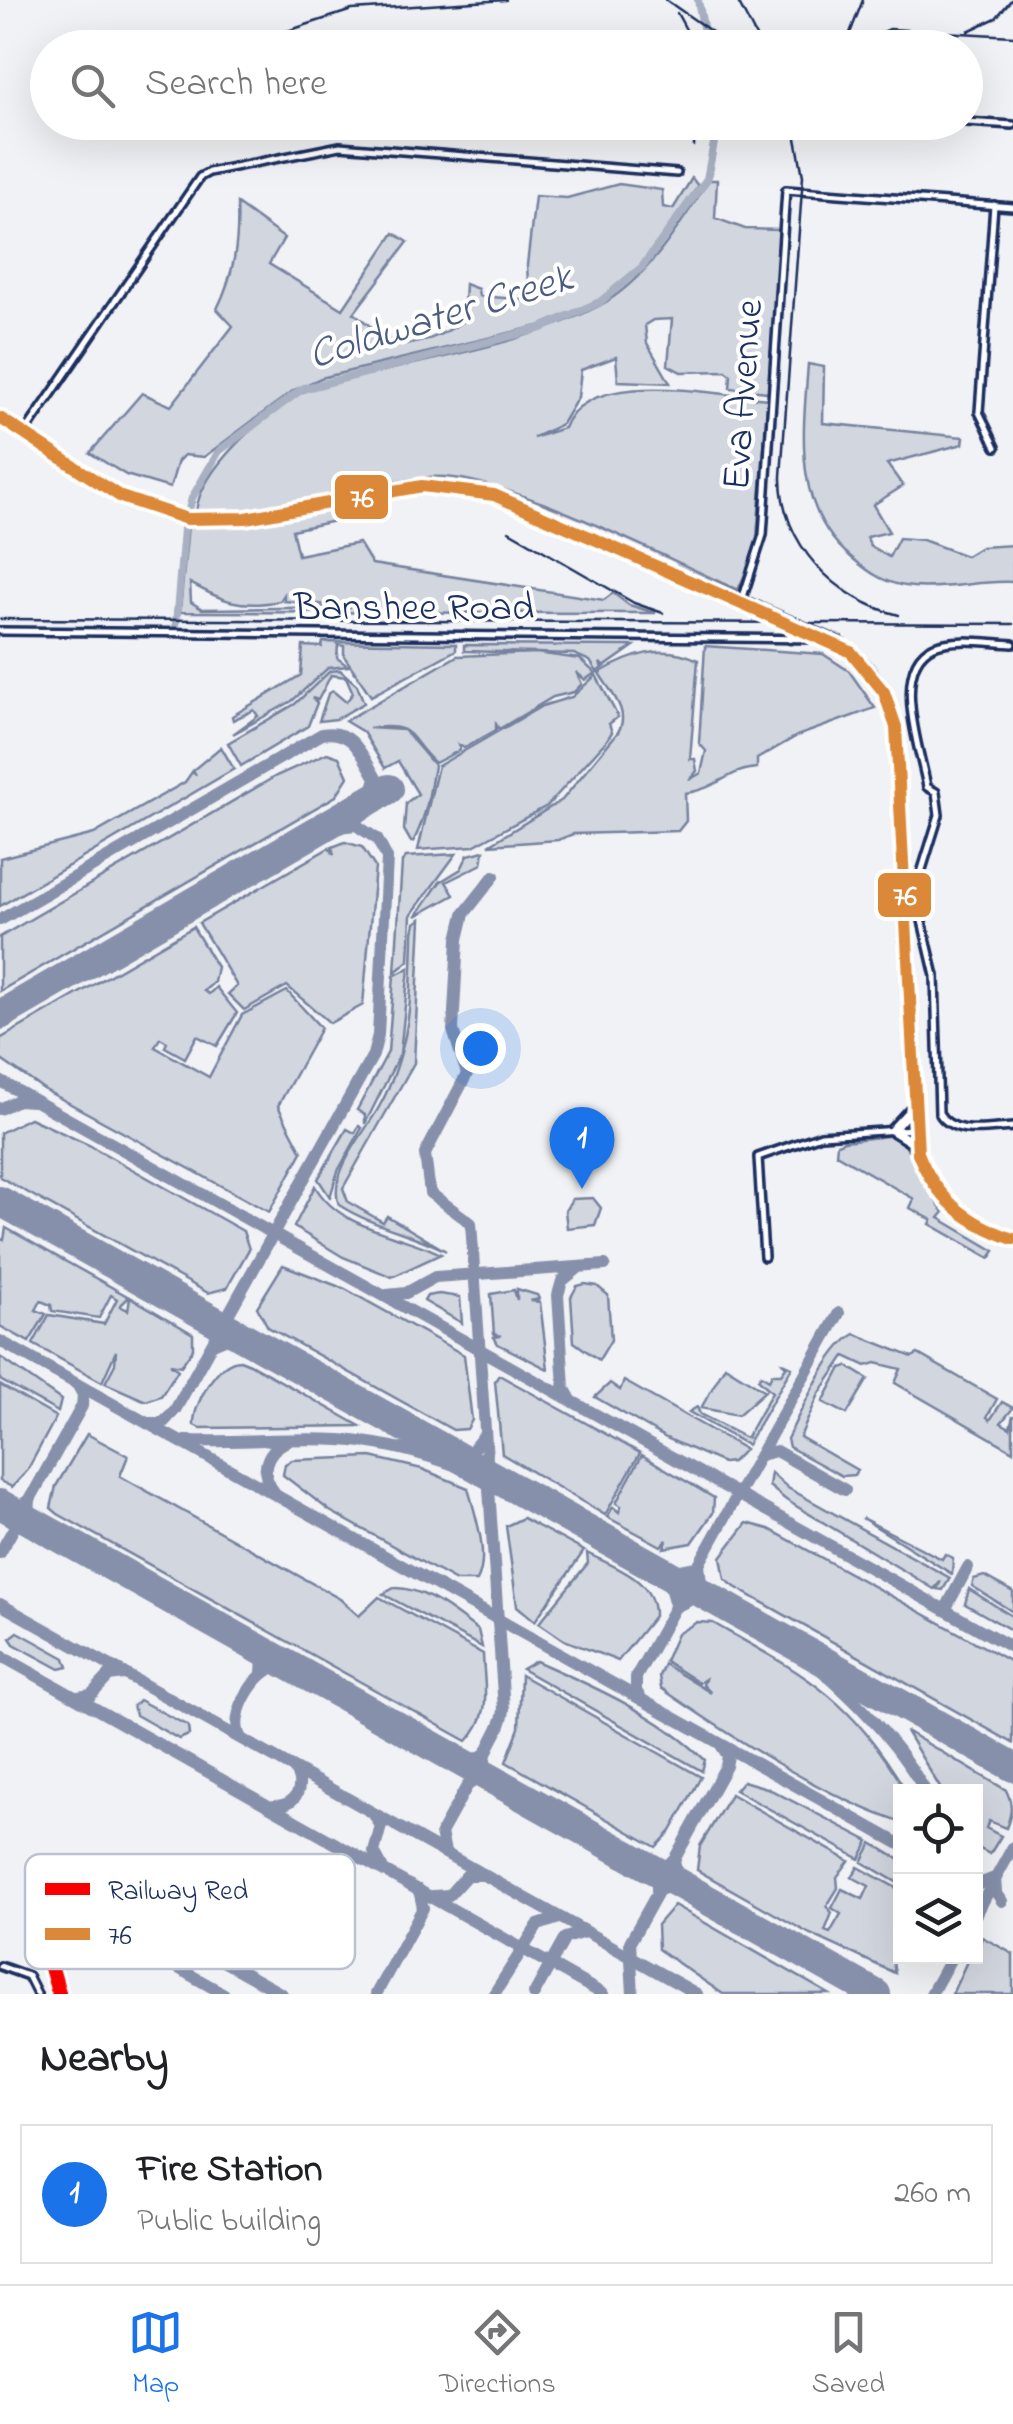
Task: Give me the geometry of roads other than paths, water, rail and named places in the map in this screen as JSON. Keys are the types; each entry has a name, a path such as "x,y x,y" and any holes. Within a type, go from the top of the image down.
{"main road":[{"path":"0,418 108,489"},
{"path":"673,570 828,639 868,668 884,692 896,728 916,1145 926,1173 949,1205 972,1223 1013,1238"},
{"path":"790,638 793,622"},
{"path":"912,1107 892,1130 916,1145"}],"street":[{"path":"983,123 1013,125"},
{"path":"24,434 200,177 209,172 340,146 677,173"},
{"name":"Eva Avenue","path":"742,600 763,535 786,190 994,205"},
{"path":"996,447 979,412 994,205 1013,207"},
{"name":"Banshee Road","path":"0,631 828,639"},
{"path":"1013,644 939,644 916,660 912,721 927,782 936,791 940,815 920,876 918,904 936,976 939,1113 950,1126 1013,1127"},
{"path":"764,1257 758,1157 810,1137 914,1129"},
{"path":"0,1966 28,1976 37,1994"}],"waterway":[{"name":"Coldwater Creek","path":"698,0 704,30"},
{"name":"Coldwater Creek","path":"176,624 184,529 192,498 219,451 302,389 542,328 600,302 642,267 707,179 715,140"}],"railway":[{"path":"290,30 352,10 506,0"},
{"path":"666,0 709,30"},
{"path":"737,0 753,30"},
{"path":"851,30 863,0"},
{"path":"970,30 996,18 1011,0"},
{"path":"677,13 686,30"},
{"path":"888,30 908,30"},
{"path":"983,34 1013,36"},
{"path":"694,140 694,146"},
{"path":"796,140 803,176 781,476 783,501 790,524 816,565 854,596 899,615"},
{"path":"509,531 634,603 663,613"},
{"path":"0,619 1013,624"}],"rail line":[{"name":"Red","path":"52,1969 59,1994"}],"place":[{"name":"Fire Station","path":"582,1189"}]}
